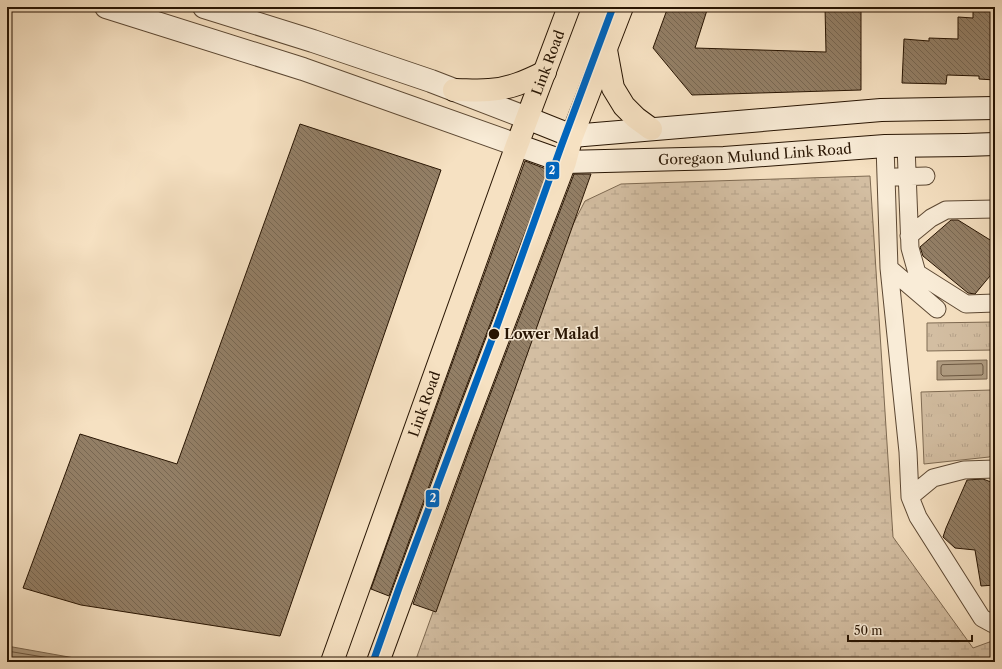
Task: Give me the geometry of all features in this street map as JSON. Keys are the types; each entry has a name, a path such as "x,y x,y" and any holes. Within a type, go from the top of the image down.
{"main road":[{"name":"Goregaon Mulund Link Road","path":"106,7 303,68 565,162 724,158 896,146 995,144"},
{"path":"204,7 313,41 431,81 572,136 881,110 995,108"},
{"name":"Link Road","path":"332,662 517,145 569,7"},
{"path":"378,662 459,441 565,162 572,136 622,7"},
{"path":"606,50 613,88 624,106 636,118 651,129"},
{"path":"454,90 489,90 509,87 527,81 545,72"},
{"path":"444,119 454,90"}],"street":[{"path":"896,146 897,177 889,268 908,452 910,497 918,517 982,618 995,624"},
{"path":"897,177 926,176"},
{"path":"897,177 906,231 917,273 966,304 995,303"},
{"path":"906,231 946,210 995,209"},
{"path":"889,268 937,309"},
{"path":"910,497 933,478 964,470 995,469"}],"green space":[{"path":"870,176 893,537 973,648 995,640 995,662 415,662 570,230 585,201 621,184"},
{"path":"995,322 995,350 927,351 927,323"},
{"path":"992,390 995,454 989,457 924,464 921,392"}],"water":[{"path":"987,360 987,379 937,380 937,361"},
{"path":"7,646 97,662 7,662"}],"building":[{"path":"668,7 708,7 695,48 826,52 825,7 861,7 861,90 692,95 653,48"},
{"path":"973,7 995,7 995,80 979,79 979,76 947,75 946,84 902,83 904,39 929,41 929,38 958,39 958,17 973,18"},
{"path":"300,124 441,170 280,636 81,605 23,588 80,434 177,464"},
{"path":"525,161 549,170 447,437 389,596 371,589"},
{"path":"574,174 591,174 436,612 413,604 471,445"},
{"path":"951,220 958,220 995,243 995,270 975,294 968,293 923,256 920,247"},
{"path":"983,479 991,482 995,487 995,585 981,586 975,550 955,548 943,537 967,480"}],"transit line":[{"name":"2","path":"373,662 613,7"}],"place":[{"name":"Lower Malad","path":"494,334"}]}
